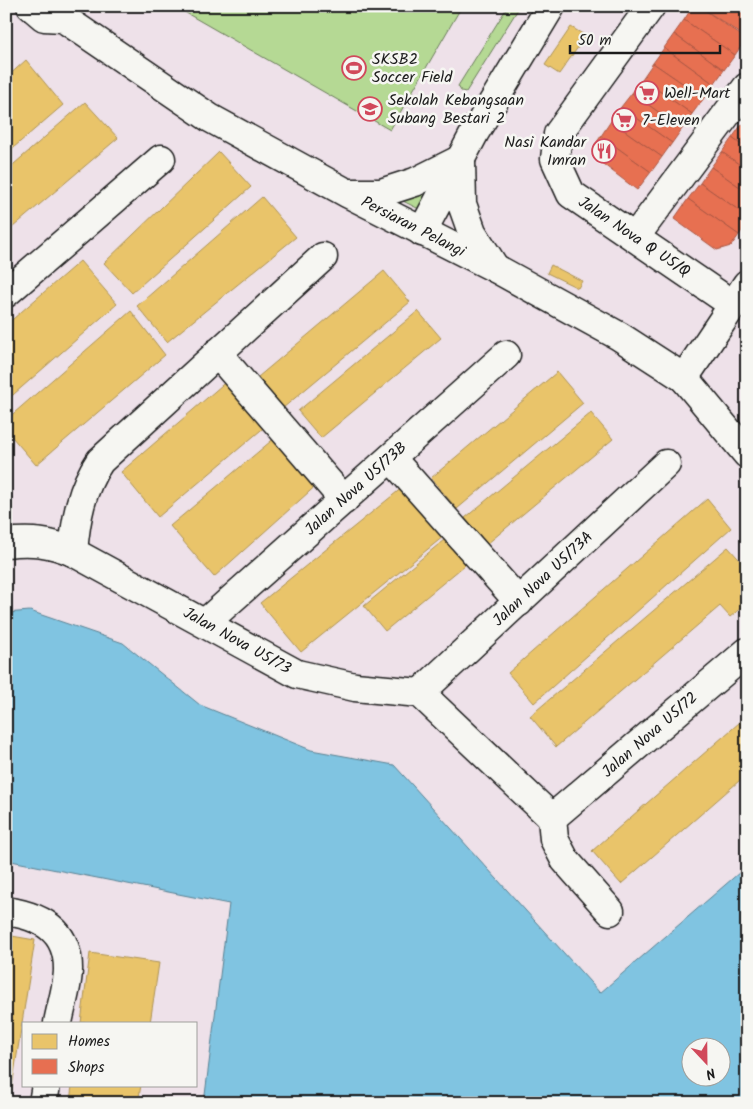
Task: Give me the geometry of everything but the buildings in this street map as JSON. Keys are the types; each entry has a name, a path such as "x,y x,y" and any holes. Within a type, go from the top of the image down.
{"street":[{"name":"Persiaran Pelangi","path":"30,6 44,17 61,12 210,118 347,193 495,268 618,336 684,378 747,454"},
{"path":"422,232 525,46 551,6"},
{"name":"Jalan Nova Q U5/Q","path":"651,6 558,134 554,159 571,194 635,237 739,294"},
{"path":"635,237 747,87"},
{"path":"6,293 161,159"},
{"path":"347,193 381,193 415,182 461,160"},
{"path":"461,160 462,204 472,232 495,268"},
{"path":"73,552 80,501 87,479 100,461 323,257"},
{"path":"684,378 739,294"},
{"path":"217,353 344,500"},
{"name":"Jalan Nova U5/73B","path":"205,623 506,355"},
{"path":"391,458 519,602"},
{"name":"Jalan Nova U5/73A","path":"420,693 666,464"},
{"name":"Jalan Nova U5/73","path":"6,543 34,541 54,544 73,552 297,674 355,687 420,693"},
{"name":"Jalan Nova U5/72","path":"552,818 747,652"},
{"path":"420,693 552,818 554,839 565,860 610,911"},
{"path":"6,911 27,914 46,922 57,935 65,952 68,969 58,1022"},
{"path":"43,1103 46,1086"}],"green space":[{"name":"SKSB2 Soccer Field","path":"174,6 462,6 390,130"},
{"path":"508,6 520,6 466,92 461,91 458,86"},
{"path":"429,187 419,209 397,198"}],"water":[{"path":"30,611 123,643 200,705 311,750 394,765 600,993 747,866 747,1103 204,1103 229,904 6,860 6,613"}],"place":[{"name":"SKSB2 Soccer Field","path":"354,68"},
{"name":"Well-Mart","path":"647,93"},
{"name":"Sekolah Kebangsaan Subang Bestari 2","path":"370,109"},
{"name":"7-Eleven","path":"624,120"},
{"name":"Nasi Kandar Imran","path":"604,151"}]}
